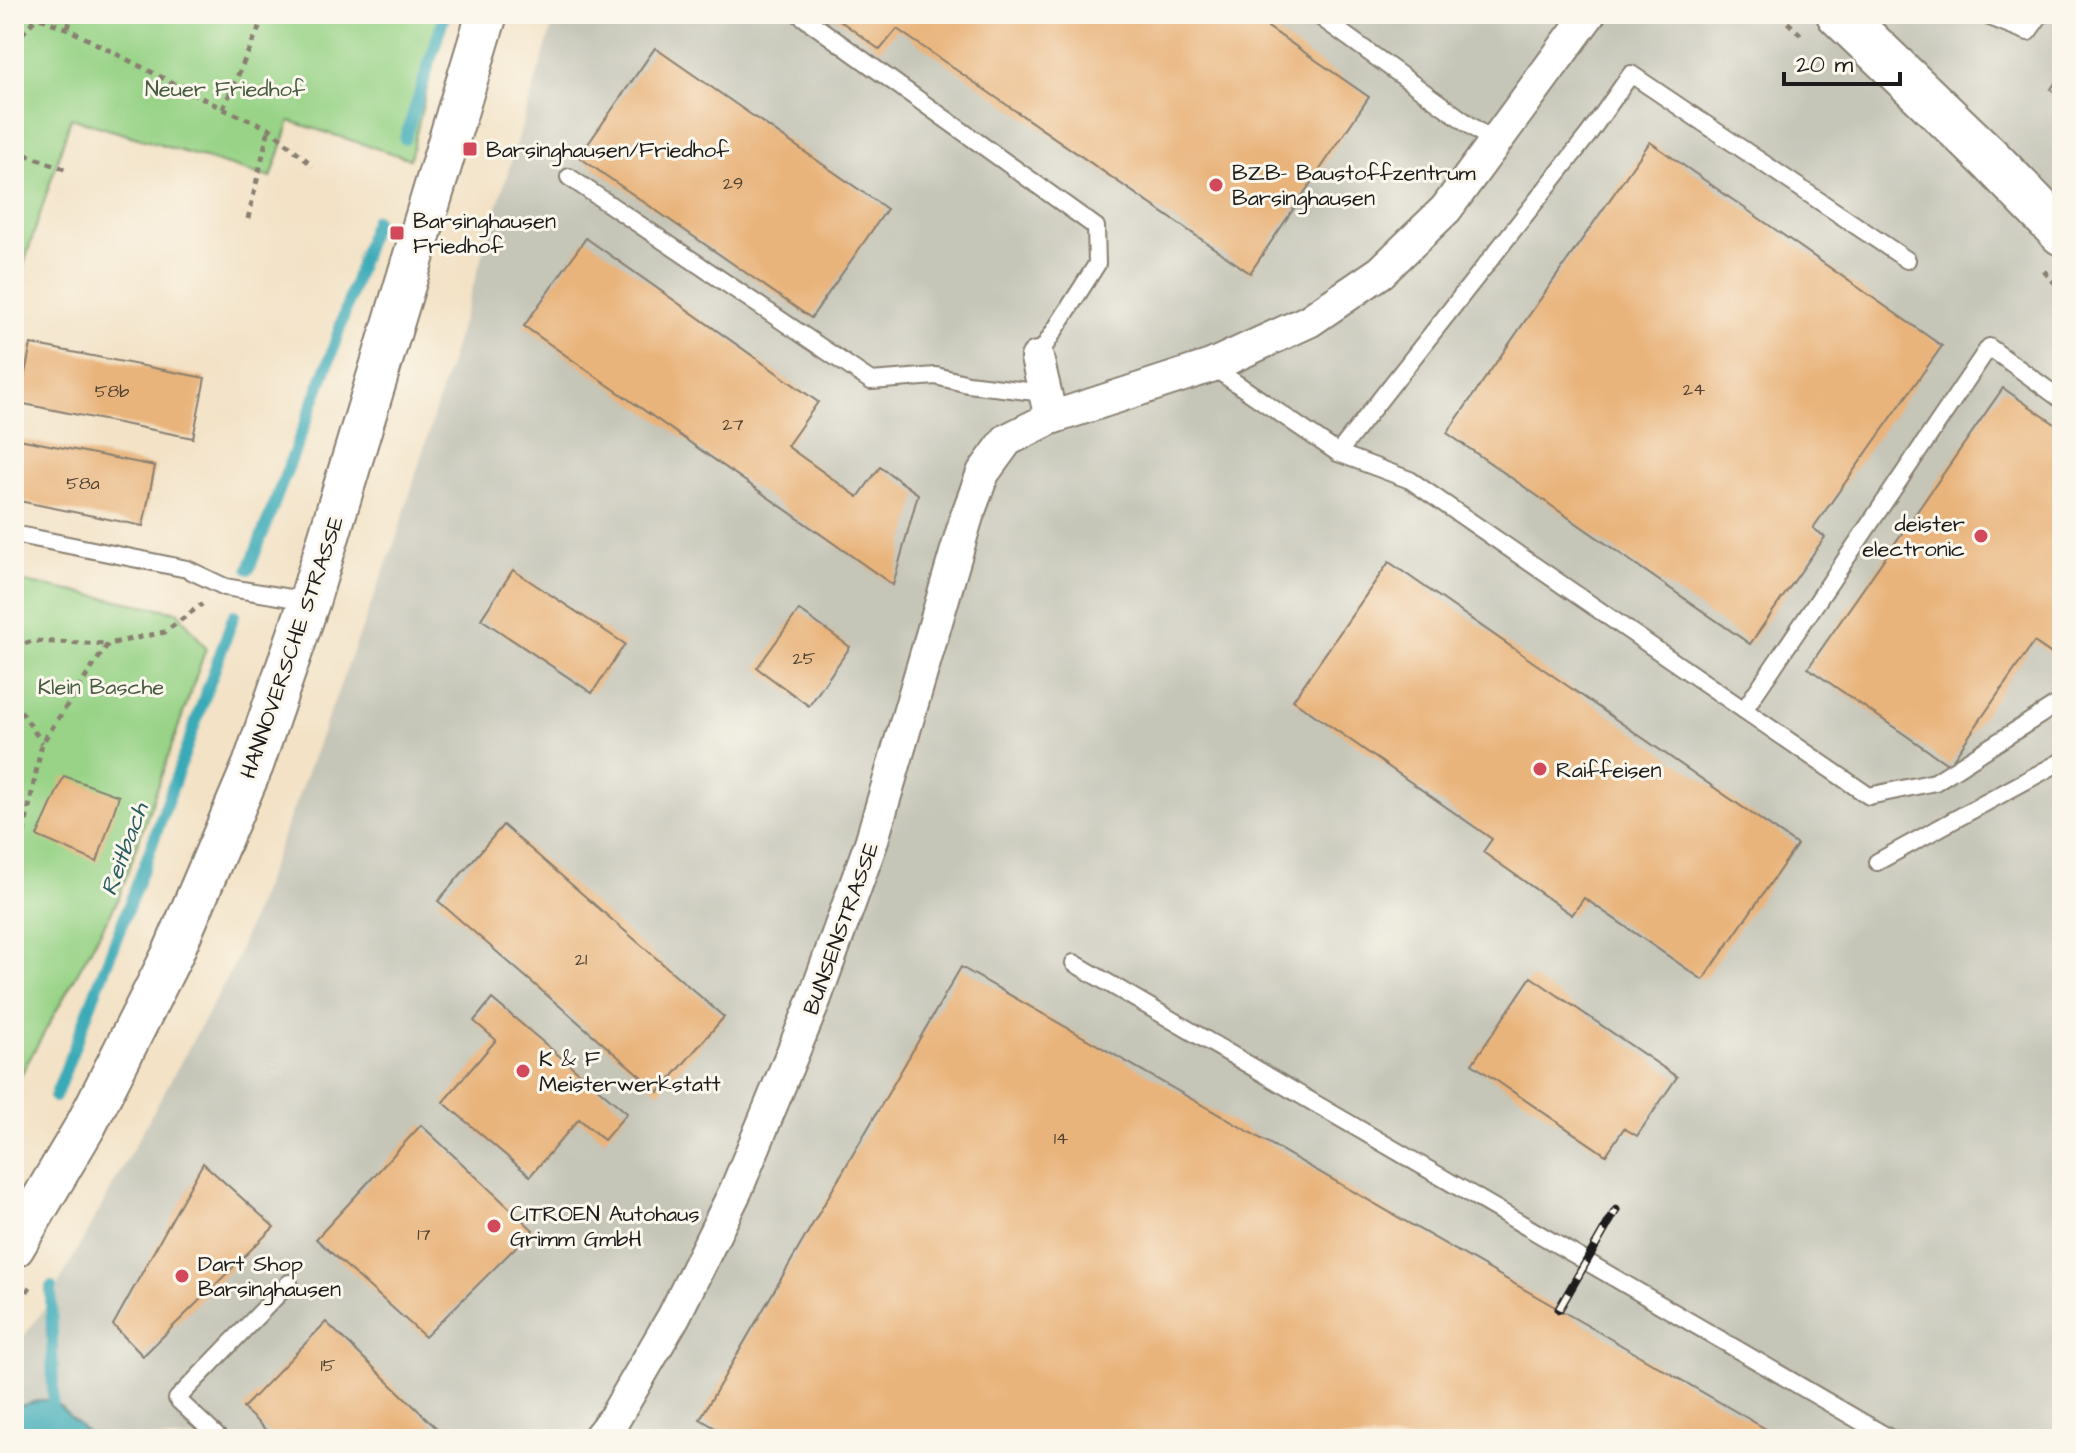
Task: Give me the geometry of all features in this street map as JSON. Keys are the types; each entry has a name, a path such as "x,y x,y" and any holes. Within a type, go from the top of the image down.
{"main road":[{"path":"1856,19 2062,233"}],"street":[{"name":"HANNOVERSCHE STRASSE","path":"14,1247 86,1125 172,955 253,765 309,602 487,14"},
{"name":"BUNSENSTRASSE","path":"598,1439 614,1419 681,1302 736,1190 812,1006 871,843 967,516 983,473 1007,440 1048,406 1211,366 1309,321 1381,272 1446,209 1589,14"},
{"path":"1037,358 1048,406"}],"lane":[{"path":"799,14 1096,227 1097,264 1037,358"},
{"path":"1316,14 1496,144"},
{"path":"1982,14 2028,32 2041,14"},
{"path":"1338,453 1588,135 1631,74 1907,260"},
{"path":"569,177 871,381 936,376 1048,406"},
{"path":"1744,710 1989,347 2062,400"},
{"path":"1211,366 1338,453 1410,480 1869,796 1935,782 2062,701"},
{"path":"14,534 187,569 225,587 309,602"},
{"path":"1877,862 2062,761"},
{"path":"1074,963 1891,1439"},
{"path":"220,1439 177,1399 289,1283"}],"path":[{"path":"29,14 68,29 223,109 269,128 313,166"},
{"path":"68,29 72,14"},
{"path":"223,109 265,14"},
{"path":"14,43 37,17"},
{"path":"248,219 269,128"},
{"path":"14,150 67,170"},
{"path":"14,648 32,641 108,644 165,632 225,587"},
{"path":"14,855 24,832 42,743 108,644"},
{"path":"14,701 42,743"}],"shaded area":[{"path":"556,14 2062,14 2062,1439 14,1439 14,1350 47,1305 233,967 397,536"}],"green space":[{"name":"Neuer Friedhof","path":"14,14 445,14 410,159 290,121 271,178 71,118 14,295"},
{"name":"Klein Basche","path":"14,580 178,612 206,648 118,900 14,1087"}],"water":[{"path":"53,1400 87,1433 88,1439 14,1439 14,1411 19,1406"}],"building":[{"name":"BZB- Baustoffzentrum Barsinghausen","path":"831,14 1249,14 1369,97 1250,273 897,29 880,50"},
{"path":"655,48 887,209 811,318 579,157"},
{"path":"2062,73 2062,97 2051,89"},
{"path":"1650,142 1942,346 1813,528 1825,537 1750,644 1447,433"},
{"path":"586,238 818,402 787,446 858,497 880,467 918,494 893,585 524,326"},
{"path":"31,344 205,378 193,438 19,403"},
{"name":"deister electronic","path":"2003,388 2062,429 2062,661 2034,642 1949,765 1808,668"},
{"path":"14,438 155,466 143,526 14,500"},
{"name":"Raiffeisen","path":"1389,562 1797,845 1703,980 1584,898 1572,915 1483,852 1492,839 1293,700"},
{"path":"513,570 625,644 592,693 481,619"},
{"path":"799,610 850,647 809,706 757,668"},
{"path":"64,776 119,796 97,862 37,836"},
{"path":"503,825 724,1017 659,1092 438,901"},
{"path":"961,967 1783,1439 734,1439 700,1419"},
{"path":"1531,977 1677,1077 1637,1136 1624,1128 1606,1155 1472,1064"},
{"name":"K & F Meisterwerkstatt","path":"492,999 627,1113 604,1140 579,1119 530,1176 443,1102 496,1040 474,1021"},
{"path":"421,1125 533,1230 425,1337 316,1239"},
{"name":"Dart Shop Barsinghausen","path":"203,1163 274,1227 143,1356 113,1325"},
{"path":"326,1322 448,1439 275,1439 243,1408"}],"waterway":[{"name":"Reitbach","path":"405,139 445,14"},
{"name":"Reitbach","path":"249,569 328,364 375,220"},
{"name":"Reitbach","path":"55,1097 145,864 234,615"},
{"name":"Reitbach","path":"51,1287 53,1400"}],"railway":[{"path":"1559,1309 1616,1210"}],"place":[{"name":"Barsinghausen/Friedhof","path":"470,149"},
{"name":"BZB- Baustoffzentrum Barsinghausen","path":"1216,185"},
{"name":"Barsinghausen Friedhof","path":"397,233"},
{"name":"deister electronic","path":"1981,536"},
{"name":"Raiffeisen","path":"1540,769"},
{"name":"K & F Meisterwerkstatt","path":"523,1071"},
{"name":"CITROEN Autohaus Grimm GmbH","path":"494,1226"},
{"name":"Dart Shop Barsinghausen","path":"182,1276"}]}
